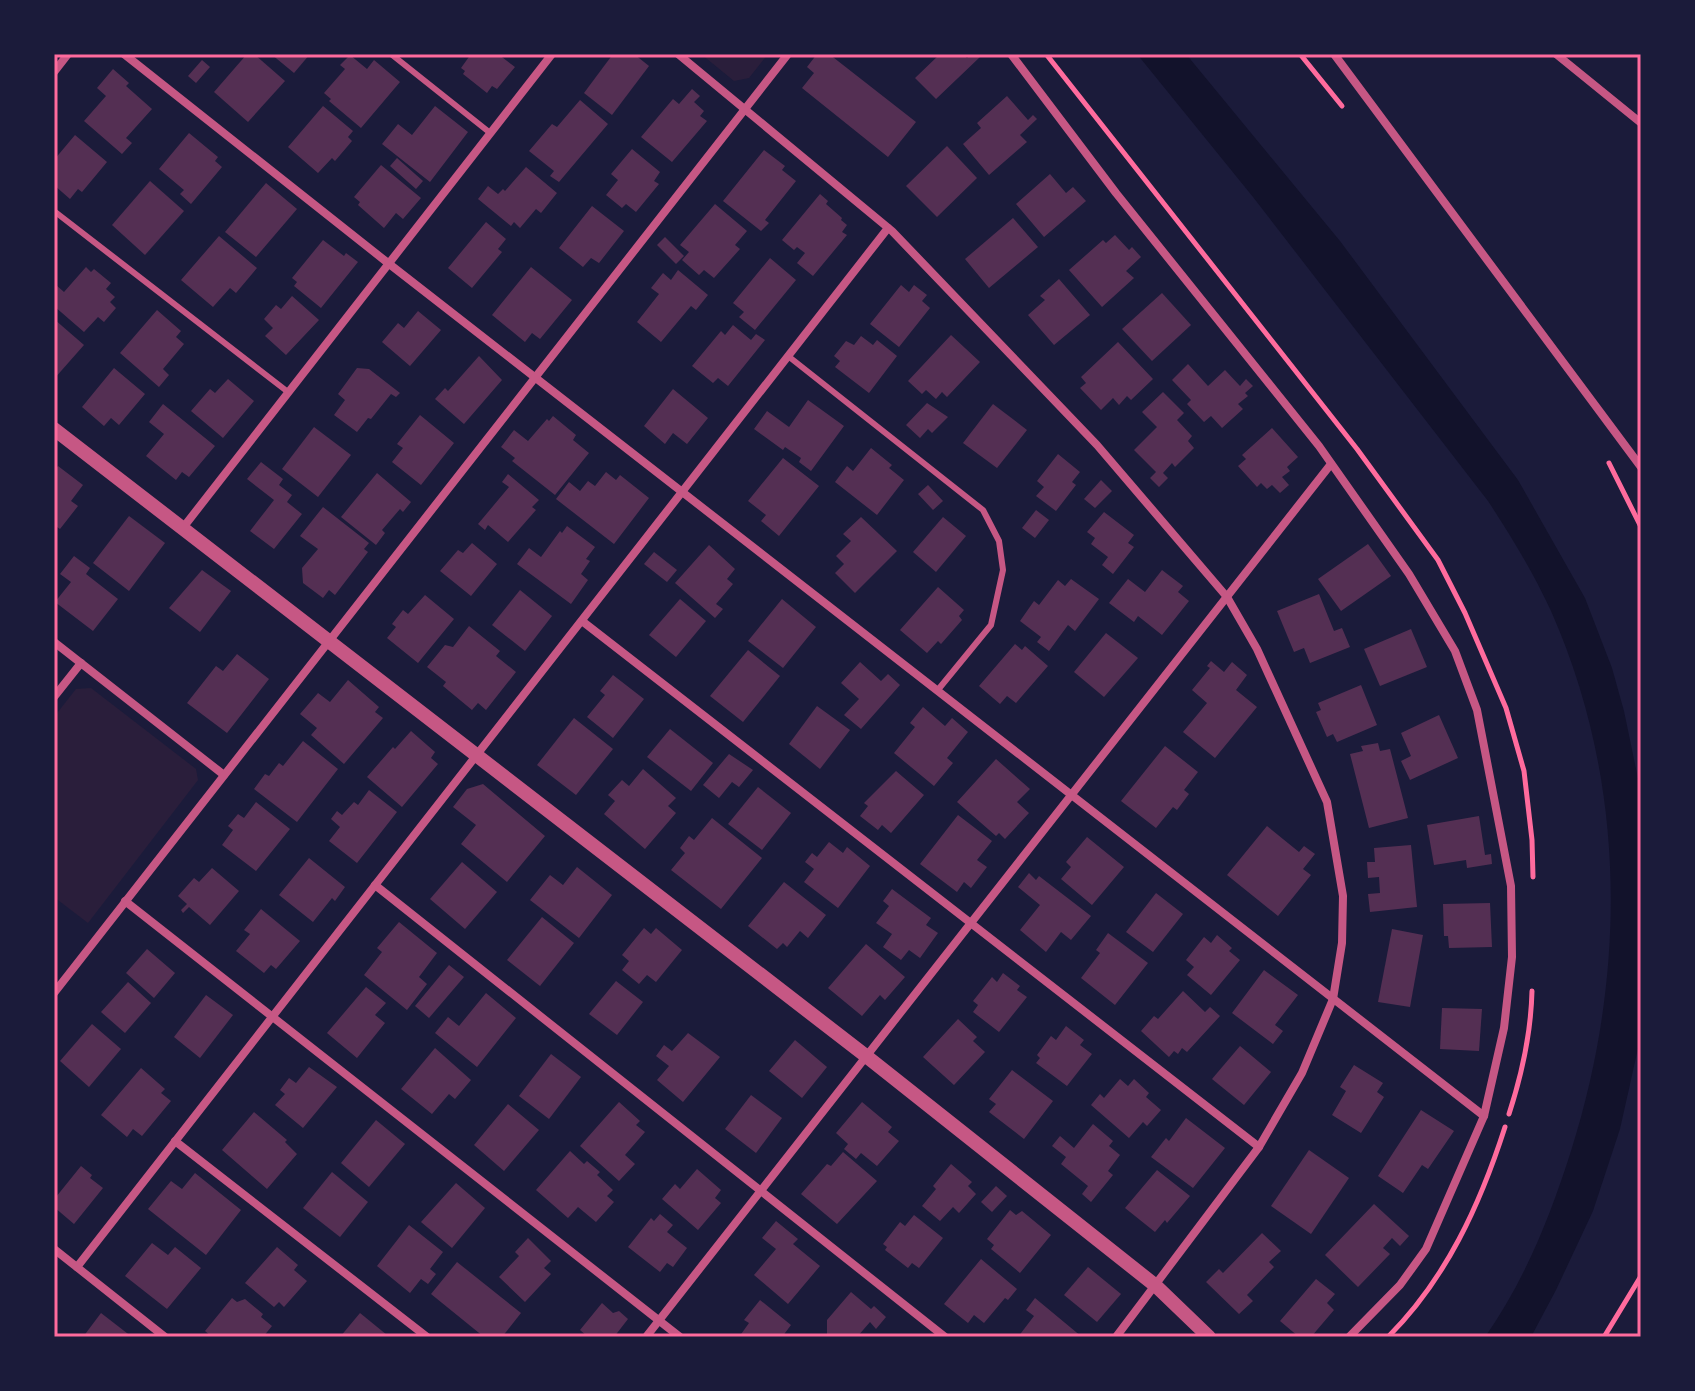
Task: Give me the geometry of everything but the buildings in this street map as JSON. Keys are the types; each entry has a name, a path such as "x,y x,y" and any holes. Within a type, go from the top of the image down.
{"street":[{"path":"54,72 68,54"},
{"path":"124,54 535,378 1484,1116"},
{"path":"182,529 552,54"},
{"path":"678,54 888,228 1097,445 1227,597 1257,649 1327,802 1343,896 1342,943 1333,999 1302,1073 1259,1147 1116,1337"},
{"path":"54,993 788,54"},
{"path":"1011,54 1116,193 1310,434 1409,574 1455,651 1477,710 1511,886 1512,957 1505,1014 1484,1116 1426,1249 1400,1285 1349,1337"},
{"path":"1334,54 1641,467"},
{"path":"1556,54 1641,123"},
{"path":"77,1267 888,228"},
{"path":"54,429 866,1056 1156,1286 1209,1337"},
{"path":"646,1337 1331,464"},
{"path":"582,621 1259,1147"},
{"path":"54,642 224,775"},
{"path":"54,697 81,663"},
{"path":"375,885 945,1337"},
{"path":"125,901 680,1337"},
{"path":"175,1141 427,1337"},
{"path":"54,1249 165,1337"}],"lane":[{"path":"391,54 489,132"},
{"path":"54,211 288,392"},
{"path":"788,356 983,510 999,541 1003,570 991,625 937,691"}],"path":[{"path":"1046,54 1357,449 1438,560 1465,613 1506,708 1524,771 1534,884"},
{"path":"1388,1337 1433,1284 1474,1214 1517,1088 1531,1017 1532,987"},
{"path":"1604,1337 1641,1276"}],"shaded area":[{"path":"701,54 768,54 749,78 734,81"},
{"path":"1137,54 1186,54 1340,241 1518,480 1585,598 1612,668 1641,793 1641,1035 1620,1129 1593,1211 1531,1337 1485,1337 1535,1247 1571,1151 1589,1084 1602,1016 1609,947 1610,879 1605,810 1594,743 1576,676 1544,597 1488,501 1253,197"},
{"path":"91,688 196,769 198,780 88,923 54,897 54,717 76,689"}]}
